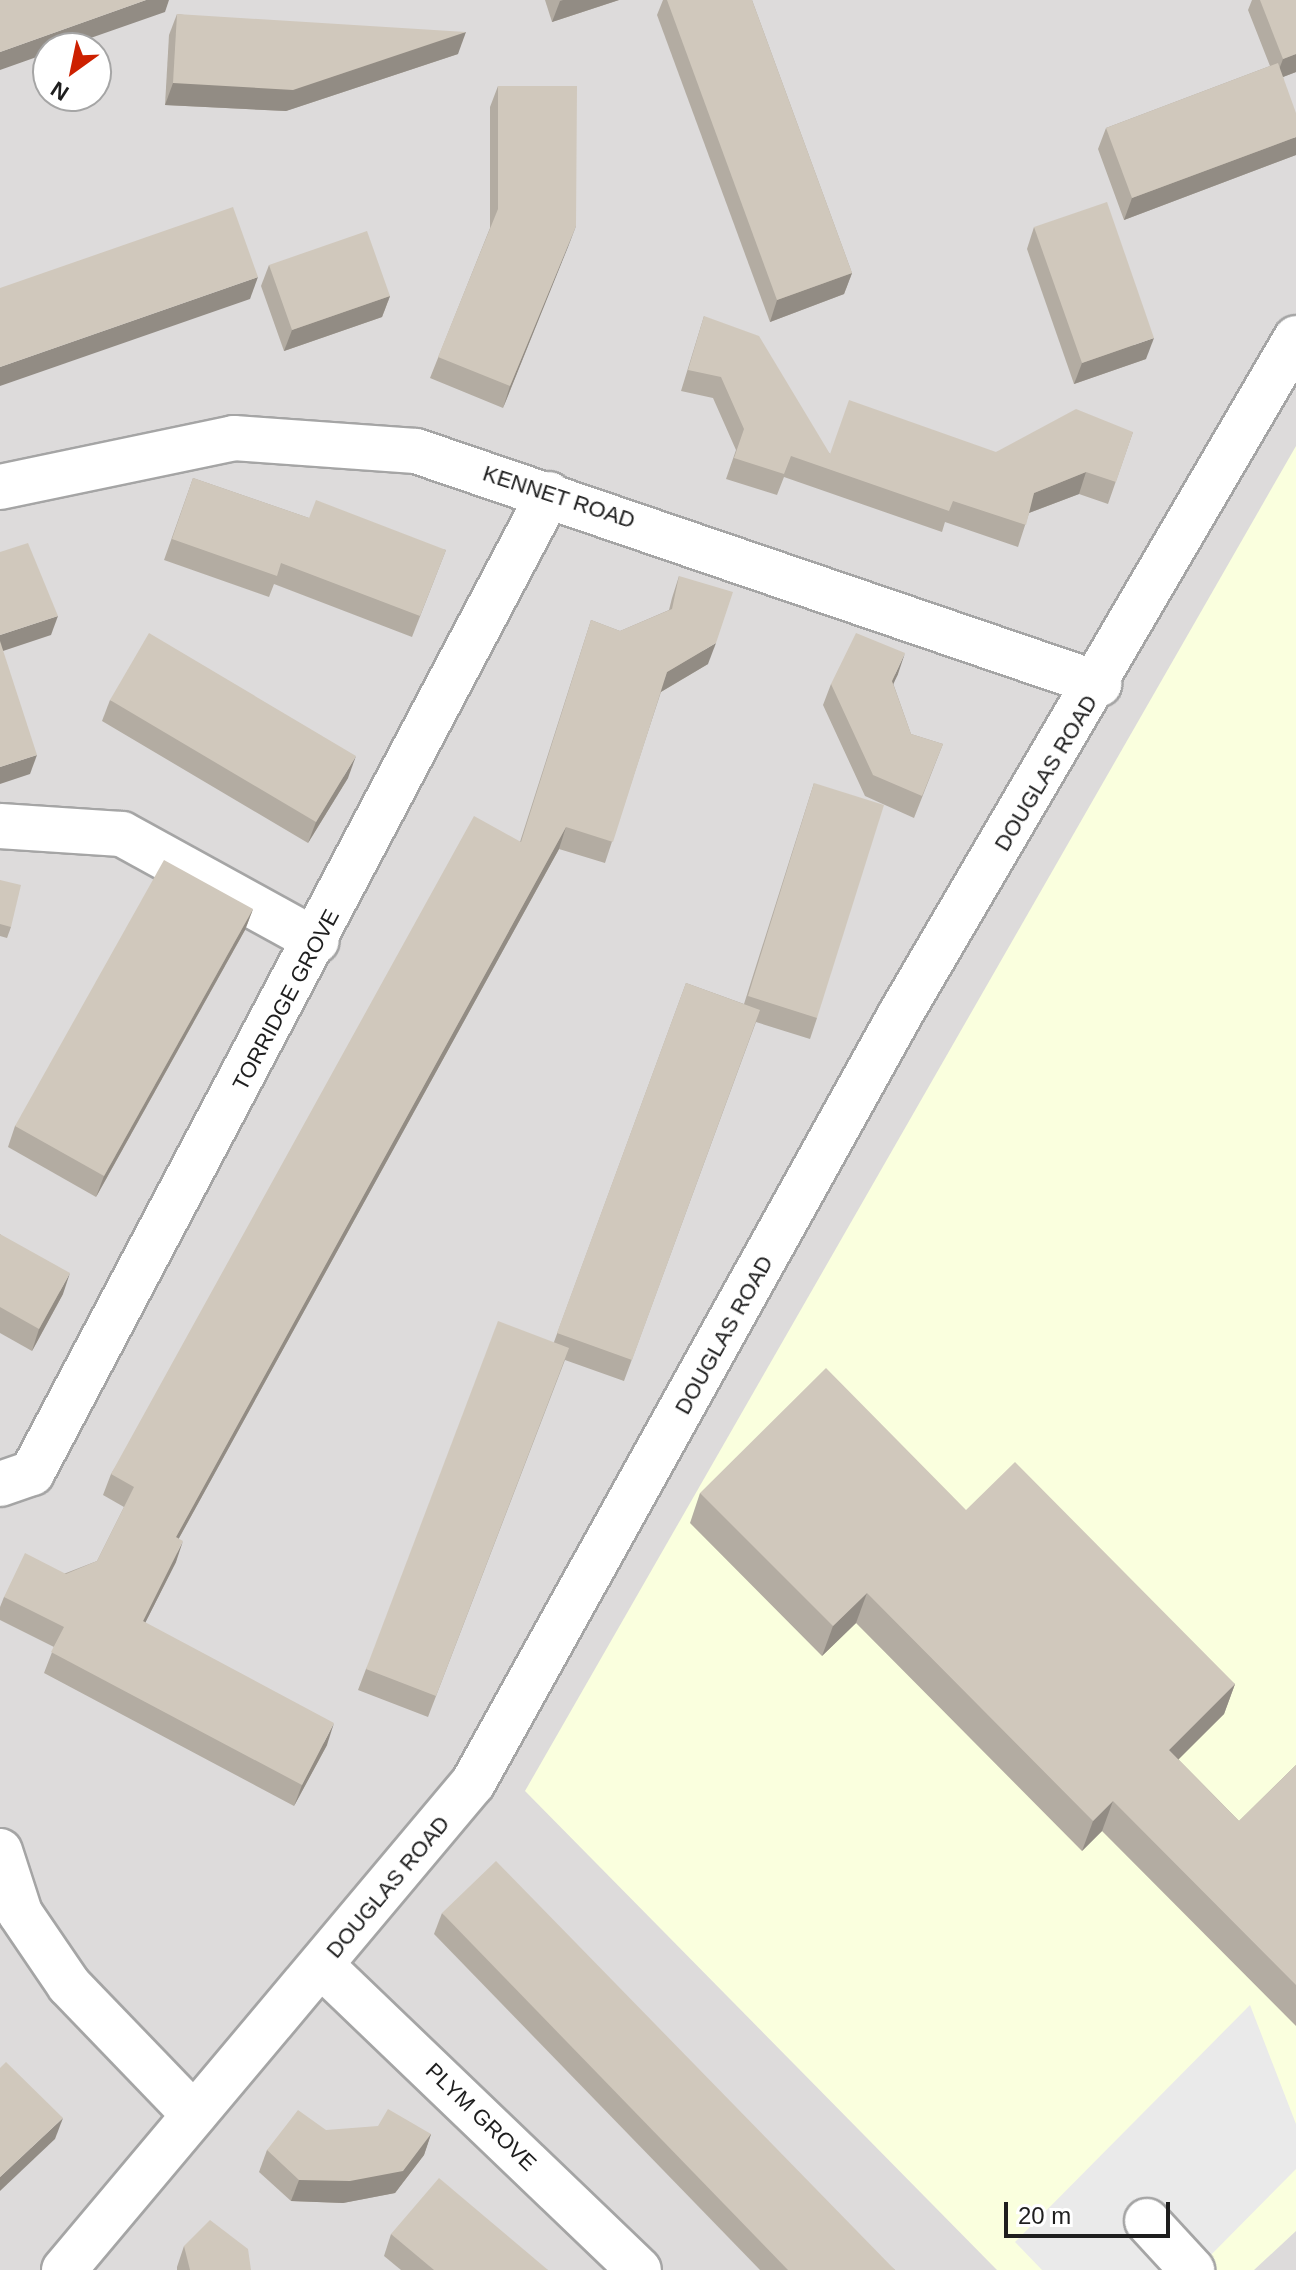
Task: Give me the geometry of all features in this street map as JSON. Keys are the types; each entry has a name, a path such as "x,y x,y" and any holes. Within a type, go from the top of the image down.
{"street":[{"name":"DOUGLAS ROAD","path":"64,2270 473,1783 901,1013 1099,684 1296,338"},
{"name":"KENNET ROAD","path":"0,487 234,438 416,451 1099,684"},
{"name":"TORRIDGE GROVE","path":"0,1484 32,1473 317,941 549,494"},
{"path":"0,826 122,834 317,941"},
{"path":"0,1851 20,1913 69,1985 194,2115"},
{"name":"PLYM GROVE","path":"322,1966 639,2270"},
{"path":"1147,2221 1192,2270"}],"shaded area":[{"path":"0,0 1296,0 1296,2270 0,2270"},
{"path":"1296,446 1296,2231 1254,2270 997,2270 525,1791"},
{"path":"1250,2005 1296,2124 1296,2169 1196,2270 1042,2270 1015,2242"}],"building":[{"path":"0,0 146,0 56,32 32,32 32,41 0,52"},
{"path":"667,0 752,0 852,273 777,300"},
{"path":"1260,0 1296,0 1296,54 1283,59"},
{"path":"177,14 466,32 293,90 173,83"},
{"path":"1278,63 1296,113 1296,137 1132,198 1106,128"},
{"path":"498,86 577,86 576,226 510,386 438,357 498,209"},
{"path":"1107,202 1154,338 1082,363 1034,227"},
{"path":"233,207 258,277 0,367 0,288"},
{"path":"367,231 390,296 292,330 269,265"},
{"path":"704,316 759,336 830,454 849,400 996,452 1076,409 1133,432 1116,482 1086,472 1034,493 1026,525 953,501 949,511 791,456 784,474 734,458 744,429 721,377 688,370"},
{"path":"193,478 309,518 316,500 446,550 420,616 281,563 277,576 172,539"},
{"path":"28,543 58,616 0,635 0,552"},
{"path":"679,576 733,592 716,643 667,672 613,842 566,827 176,1537 183,1541 143,1621 334,1723 302,1785 51,1652 64,1627 4,1597 25,1553 66,1574 97,1561 134,1487 111,1474 474,816 521,842 591,620 620,631 672,609"},
{"path":"149,633 356,756 316,822 110,700"},
{"path":"856,633 905,653 892,681 911,734 943,744 922,796 873,775 831,684"},
{"path":"0,641 37,755 0,767"},
{"path":"814,783 884,805 817,1018 748,996"},
{"path":"164,860 253,909 104,1176 15,1126"},
{"path":"0,880 21,885 11,927 0,924"},
{"path":"686,983 760,1010 632,1360 557,1333"},
{"path":"0,1234 70,1273 39,1329 0,1307"},
{"path":"498,1321 569,1348 436,1696 366,1669"},
{"path":"826,1368 966,1510 1015,1462 1235,1684 1169,1750 1239,1821 1296,1765 1296,1985 1113,1801 1093,1821 867,1593 833,1626 700,1493"},
{"path":"496,1861 895,2270 788,2270 442,1913"},
{"path":"6,2062 63,2118 0,2177 0,2068"},
{"path":"388,2109 431,2134 403,2171 350,2181 299,2180 267,2150 298,2110 326,2130 378,2126"},
{"path":"439,2178 548,2270 434,2270 391,2234"},
{"path":"210,2220 248,2249 251,2270 190,2270 184,2246"}]}
